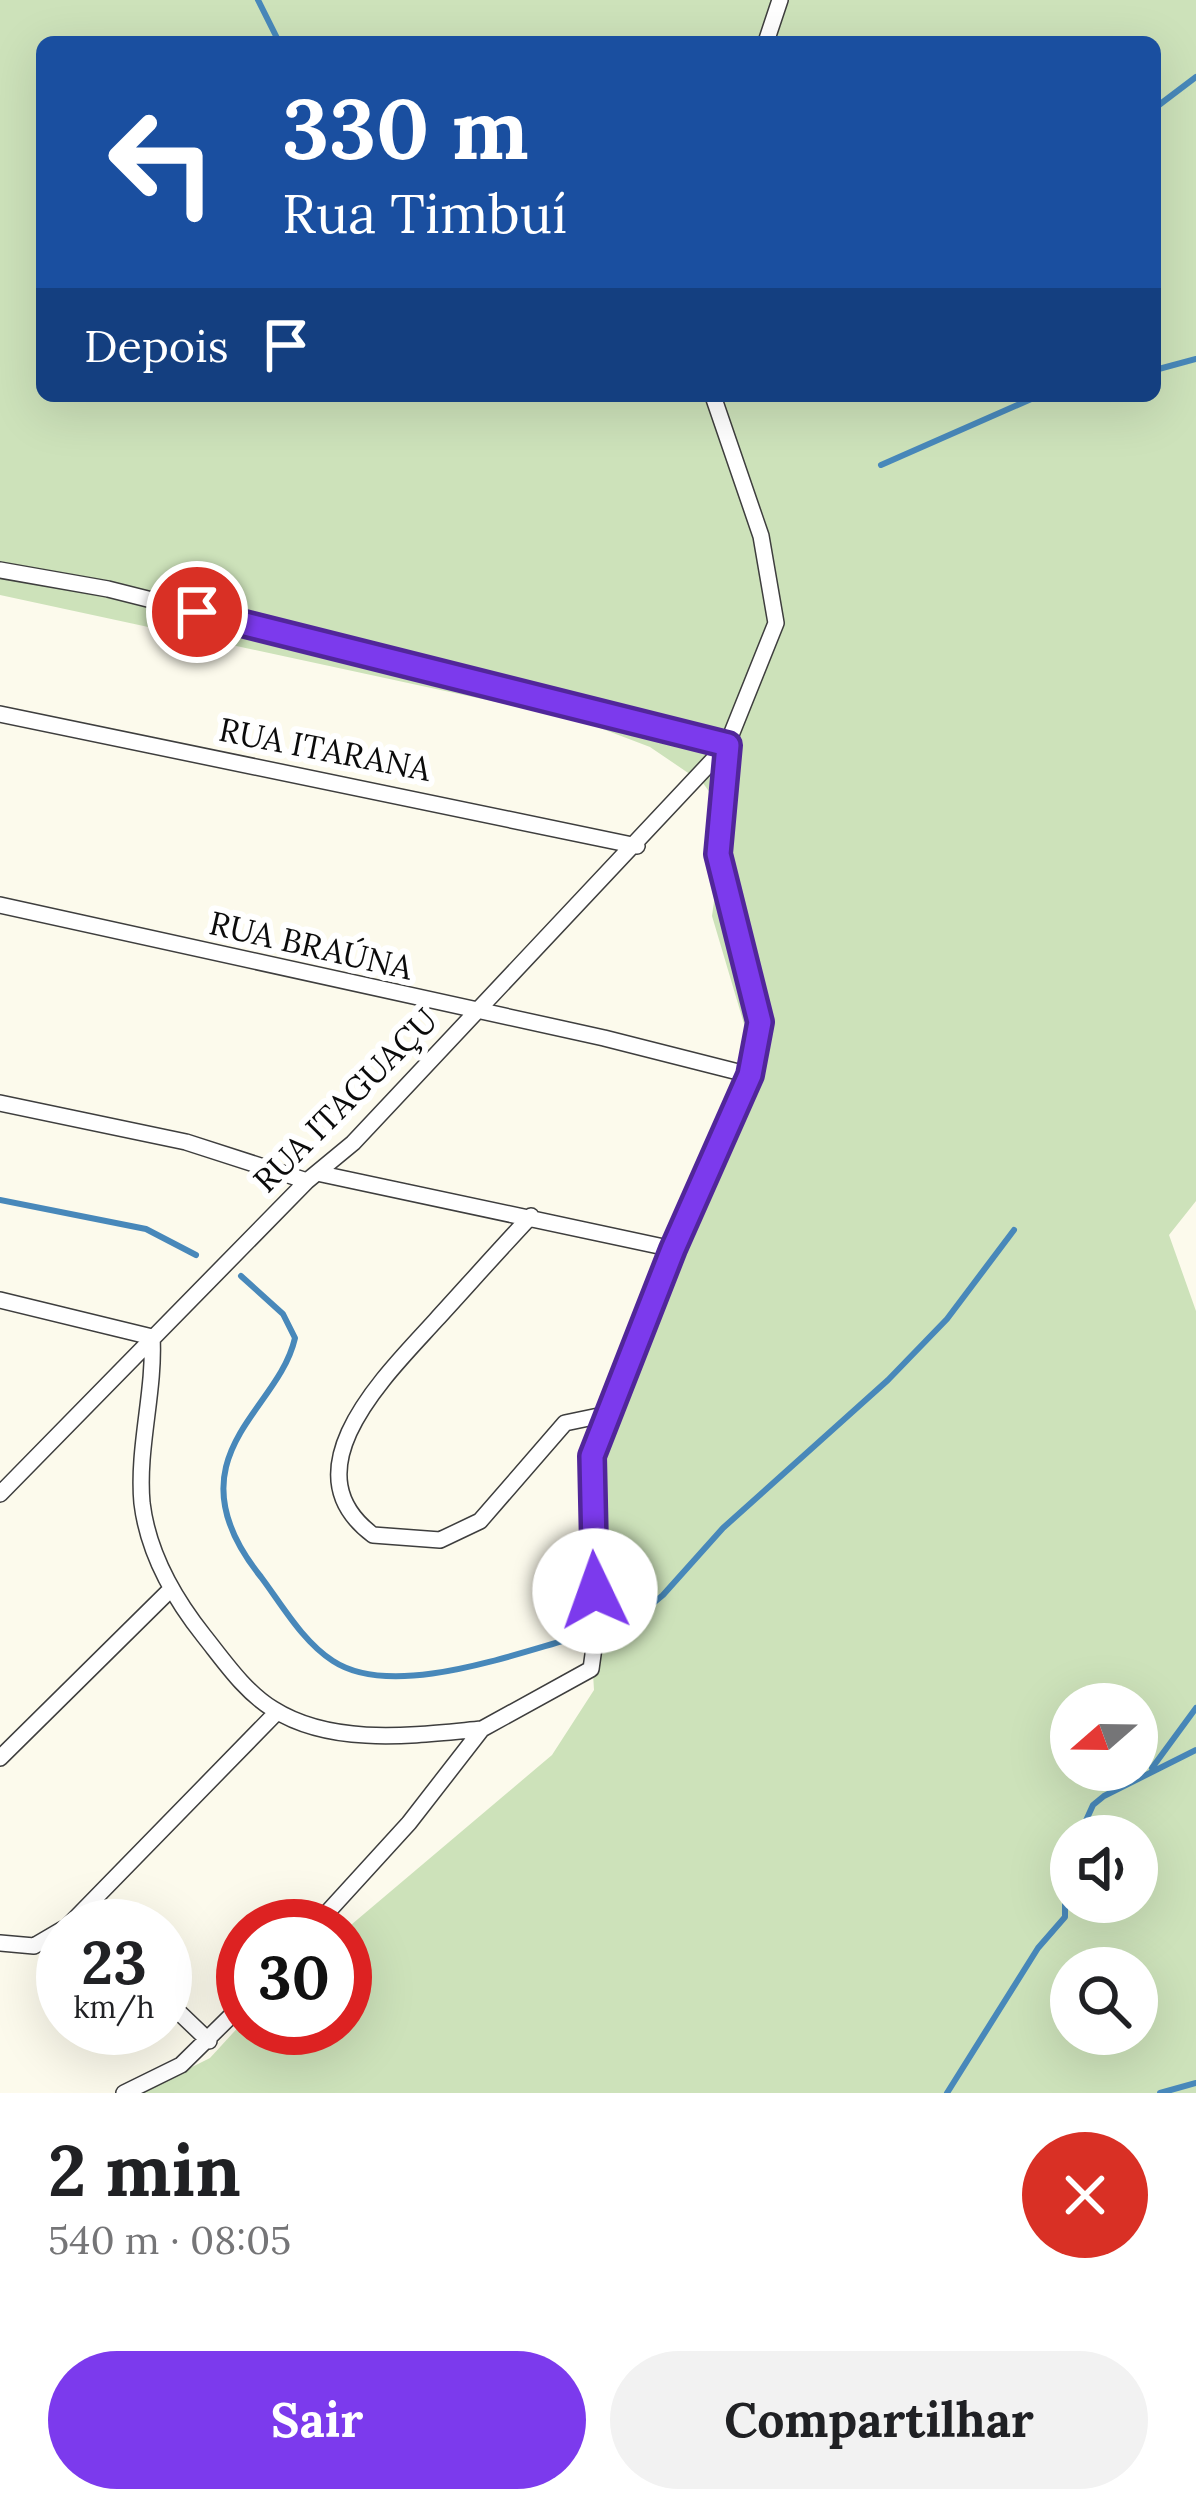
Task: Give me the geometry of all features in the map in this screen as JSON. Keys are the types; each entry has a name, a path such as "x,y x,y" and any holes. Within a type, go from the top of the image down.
{"street":[{"path":"768,36 780,0"},
{"path":"340,1899 410,1823 482,1729 591,1669 597,1626 592,1456 673,1249 750,1075 760,1022 718,854 728,745 776,623 761,536 715,402"},
{"path":"0,570 108,590 728,745"},
{"name":"RUA ITARANA","path":"0,714 637,846"},
{"name":"RUA ITAGUAÇU","path":"0,1494 312,1177 353,1143 728,745"},
{"name":"RUA BRAÚNA","path":"0,905 750,1075"},
{"path":"0,1102 186,1142 312,1177 531,1216 673,1249"},
{"path":"531,1216 381,1380 353,1421 338,1468 346,1509 373,1535 440,1540 480,1521 566,1423 608,1414"},
{"path":"0,1300 152,1337 142,1501 170,1590 229,1667 277,1712 372,1736 482,1729"},
{"path":"0,1758 170,1590"},
{"path":"99,1899 277,1712"},
{"path":"0,1943 36,1945"},
{"path":"192,2025 209,2041"},
{"path":"124,2093 181,2065 216,2033"}],"green space":[{"path":"0,0 1196,0 1196,1201 1169,1235 1196,1311 1196,2093 140,2093 216,2051 372,2055 372,1907 552,1755 594,1690 584,1529 672,1229 713,1143 747,1034 712,916 721,850 720,807 703,783 650,747 579,720 0,595"}],"waterway":[{"path":"258,0 276,36"},
{"path":"1161,103 1196,77"},
{"path":"1161,368 1196,359"},
{"path":"881,465 1024,402"},
{"path":"0,1200 146,1229 196,1255"},
{"path":"627,1625 663,1595 723,1528 888,1380 947,1319 1014,1230"},
{"path":"241,1276 283,1314 295,1338 281,1372 232,1449 224,1482 226,1512 244,1552 312,1644 333,1661 359,1672 422,1675 584,1635"},
{"path":"1158,1760 1196,1708"},
{"path":"1088,1815 1104,1796 1196,1750"},
{"path":"947,2093 1038,1948 1060,1923"},
{"path":"1160,2093 1196,2083"}],"route":[{"path":"197,612 728,745 718,854 760,1022 750,1075 673,1249 592,1456 595,1591"}]}
